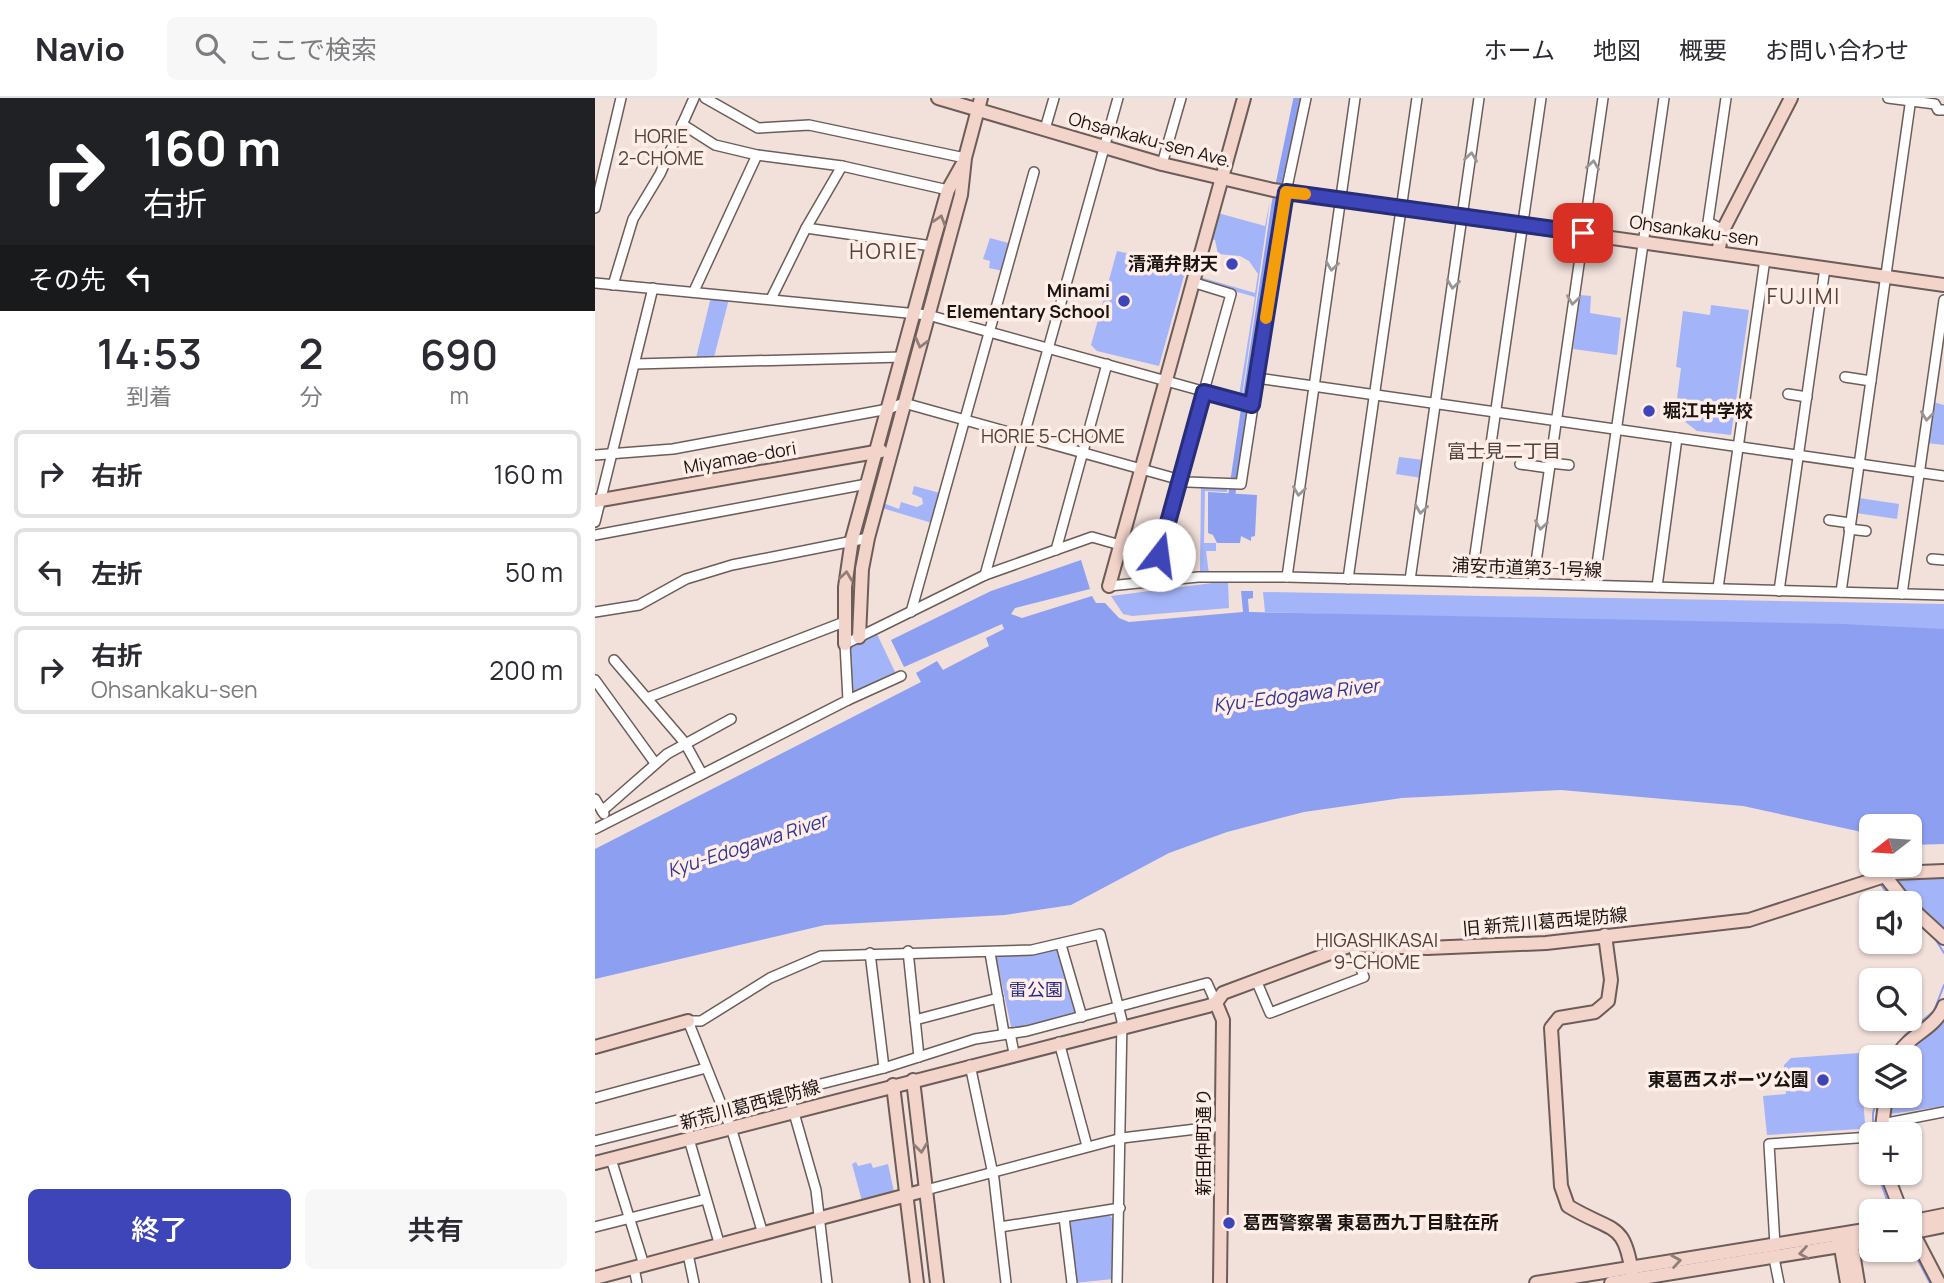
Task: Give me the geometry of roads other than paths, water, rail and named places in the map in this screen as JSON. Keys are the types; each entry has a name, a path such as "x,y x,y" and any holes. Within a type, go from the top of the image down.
{"street":[{"path":"595,208 621,98"},
{"path":"613,285 633,219 660,174 694,98"},
{"path":"705,98 758,128 809,125 965,158"},
{"name":"Ohsankaku-sen Ave.","path":"938,98 979,104 1045,129 1162,164 1280,191"},
{"path":"1045,129 1054,98"},
{"path":"985,575 1118,98"},
{"path":"1162,164 1181,98"},
{"path":"1109,586 1244,98"},
{"path":"595,455 673,449 888,409 904,403 1180,479 1241,484 1280,191 1306,98"},
{"path":"1287,577 1356,98"},
{"path":"1348,579 1417,98"},
{"path":"1410,580 1479,98"},
{"path":"1471,582 1541,98"},
{"path":"1533,583 1603,98"},
{"path":"1594,585 1664,98"},
{"path":"1723,230 1708,222 1726,98"},
{"path":"1718,252 1723,230 1791,98"},
{"path":"1888,98 1935,104 1938,110 1944,110"},
{"path":"1841,592 1911,100"},
{"path":"848,700 844,622 845,587 852,539 902,357 921,315 961,195 965,158 979,104"},
{"path":"682,124 715,145 757,155 842,166 949,190"},
{"path":"694,291 757,155"},
{"path":"859,637 862,569 890,449 904,403 932,246 949,190 965,158"},
{"path":"771,299 806,228 842,166"},
{"path":"911,612 1034,172"},
{"name":"Ohsankaku-sen","path":"1280,191 1944,285"},
{"path":"806,228 932,246"},
{"path":"1718,589 1765,259"},
{"path":"1779,591 1825,268"},
{"path":"1151,581 1231,294 1192,282"},
{"path":"595,283 921,315 989,331 1252,405"},
{"path":"595,522 598,501 613,454 653,288"},
{"path":"1902,594 1944,300"},
{"path":"635,363 902,357"},
{"path":"1056,550 1107,364"},
{"path":"1845,377 1871,381"},
{"path":"1257,378 1944,476"},
{"path":"1788,394 1807,397"},
{"path":"1657,587 1677,438"},
{"name":"Miyamae-dori","path":"598,501 890,449"},
{"path":"1520,464 1569,465"},
{"path":"595,535 867,484"},
{"path":"1829,520 1866,531"},
{"path":"845,644 985,575 1092,537 1120,545"},
{"path":"595,612 639,606 686,579 732,565 852,539 868,538"},
{"path":"1932,559 1944,560"},
{"name":"浦安市道第3-1号線","path":"1109,586 1151,581 1287,577 1944,595"},
{"path":"647,698 844,622"},
{"path":"614,660 685,743 702,774"},
{"path":"595,829 848,700 901,676"},
{"path":"595,680 655,763"},
{"path":"603,811 655,763 685,743 731,719"},
{"path":"595,799 609,821"},
{"name":"旧 新荒川葛西堤防線","path":"1922,871 1944,871"},
{"name":"旧 新荒川葛西堤防線","path":"913,1080 1216,1003 1223,993 1352,945 1427,948 1546,943 1749,919 1882,877"},
{"path":"1886,877 1897,891"},
{"path":"1922,918 1944,938"},
{"path":"595,1047 688,1021 701,1021 770,978 821,956 908,951 989,953 1061,945 1100,934 1120,1005 1122,1026 1120,1208 1114,1282"},
{"path":"1605,935 1612,993 1603,1007 1595,1012 1569,1016 1554,1024 1549,1037 1551,1064 1563,1196 1568,1206 1621,1233 1626,1243 1632,1277"},
{"path":"1061,945 1082,1017"},
{"path":"1256,980 1270,1013 1364,977 1352,945"},
{"path":"908,951 919,1057"},
{"path":"870,953 884,1068"},
{"path":"989,953 998,998 1014,1053"},
{"path":"595,1141 884,1068 975,1039 1082,1017 1207,983 1216,1003"},
{"path":"915,1020 998,998"},
{"name":"新田仲町通り","path":"1216,1003 1223,1020 1220,1283"},
{"path":"1906,1045 1938,1020 1944,1006"},
{"path":"688,1021 731,1128 763,1234"},
{"path":"1059,1042 1087,1146"},
{"path":"970,1065 993,1172 1006,1283"},
{"path":"595,1098 706,1068"},
{"path":"913,1080 937,1283"},
{"name":"新荒川葛西堤防線","path":"595,1163 913,1080"},
{"path":"893,1086 917,1283"},
{"path":"788,1092 816,1190 827,1283"},
{"path":"1908,1122 1944,1112"},
{"path":"595,1278 1087,1146 1122,1138 1221,1126"},
{"path":"1779,1283 1769,1144 1859,1138"},
{"path":"689,1139 720,1246"},
{"path":"611,1159 630,1219 639,1267 637,1283"},
{"path":"595,1227 706,1199"},
{"path":"1000,1227 1120,1208"},
{"path":"1922,1224 1944,1215"},
{"path":"1064,1217 1072,1283"},
{"path":"1922,1228 1944,1226"},
{"path":"1845,1240 1859,1234"},
{"path":"1611,1283 1775,1251 1845,1240 1859,1241"},
{"path":"1845,1240 1846,1283"},
{"path":"1845,1240 1858,1283"},
{"path":"1922,1251 1939,1283"},
{"path":"688,1254 694,1283"},
{"path":"1536,1283 1632,1277"}],"water":[{"path":"1208,492 1257,495 1255,536 1251,537 1251,541 1241,536 1240,543 1217,543 1213,535 1208,533"},
{"name":"Kyu-Edogawa River","path":"1081,560 1090,589 1015,608 1011,614 1022,618 1092,596 1096,603 1105,603 1119,618 1129,622 1243,612 1241,591 1253,591 1253,598 1248,599 1249,612 1842,624 1944,629 1944,844 1922,845 1922,814 1859,814 1859,831 1743,806 1561,790 1402,798 1304,812 1227,832 1169,853 1071,905 1005,915 825,925 595,979 595,849 921,682 916,673 937,661 943,670 989,646 986,638 1004,629 1002,624 904,667 891,640 991,591"}],"waterway":[{"path":"1232,493 1275,204 1297,98"},
{"path":"1879,882 1885,891"},
{"path":"1922,927 1934,937 1944,953"},
{"path":"1897,1045 1934,1011 1944,985"},
{"path":"1873,1122 1874,1108"},
{"path":"1882,1185 1887,1199"},
{"path":"1919,1262 1930,1283"}],"place":[{"name":"清滝弁財天","path":"1232,264"},
{"name":"Minami Elementary School","path":"1124,301"},
{"name":"堀江中学校","path":"1649,411"},
{"name":"東葛西スポーツ公園","path":"1823,1080"},
{"name":"葛西警察署 東葛西九丁目駐在所","path":"1229,1223"}],"district":[{"name":"HORIE 2-CHOME","path":"661,147"},
{"name":"HORIE","path":"884,252"},
{"name":"FUJIMI","path":"1804,297"},
{"name":"HORIE 5-CHOME","path":"1053,436"},
{"name":"富士見二丁目","path":"1504,451"},
{"name":"HIGASHIKASAI 9-CHOME","path":"1377,951"}],"park label":[{"name":"雷公園","path":"1036,990"}]}
